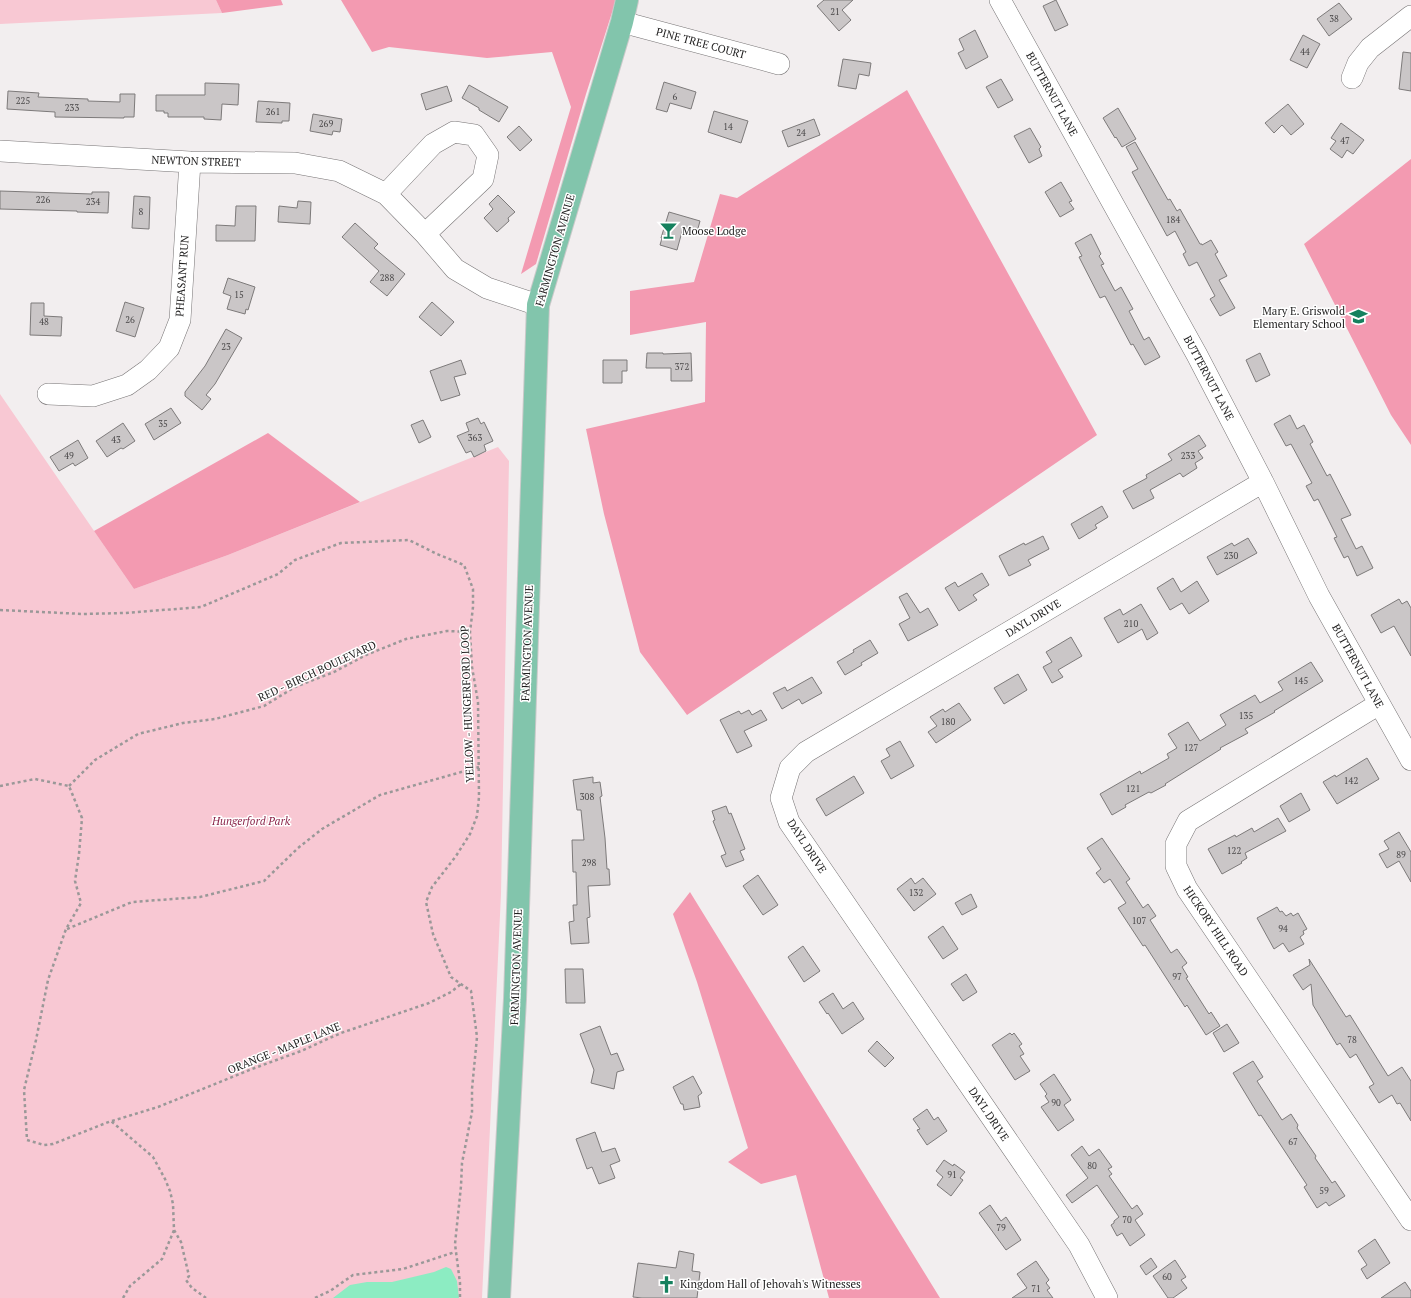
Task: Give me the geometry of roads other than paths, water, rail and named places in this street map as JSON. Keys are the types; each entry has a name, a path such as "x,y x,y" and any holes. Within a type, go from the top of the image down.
{"main road":[{"name":"FARMINGTON AVENUE","path":"499,1298 515,999 538,305 622,22 627,0"}],"street":[{"name":"BUTTERNUT LANE","path":"1000,0 1193,348 1319,596 1411,760"},
{"path":"1352,78 1358,63 1370,48 1411,16"},
{"name":"PINE TREE COURT","path":"622,22 779,64"},
{"path":"386,194 432,144 454,132 474,135 488,155 483,179 425,234"},
{"name":"NEWTON STREET","path":"0,151 190,162 295,163 339,171 386,194 425,234 456,269 487,288 538,305"},
{"name":"PHEASANT RUN","path":"48,394 93,396 128,385 148,370 169,348 180,320 190,162"},
{"name":"DAYL DRIVE","path":"1107,1298 1079,1245 789,822 781,798 790,768 806,752 1262,482"},
{"name":"HICKORY HILL ROAD","path":"1379,704 1188,822 1176,844 1176,866 1187,889 1411,1220"}],"place":[{"name":"Moose Lodge","path":"669,231"},
{"name":"Mary E. Griswold Elementary School","path":"1358,317"},
{"name":"Kingdom Hall of Jehovah's Witnesses","path":"667,1284"}],"park label":[{"name":"Hungerford Park","path":"251,821"}]}
